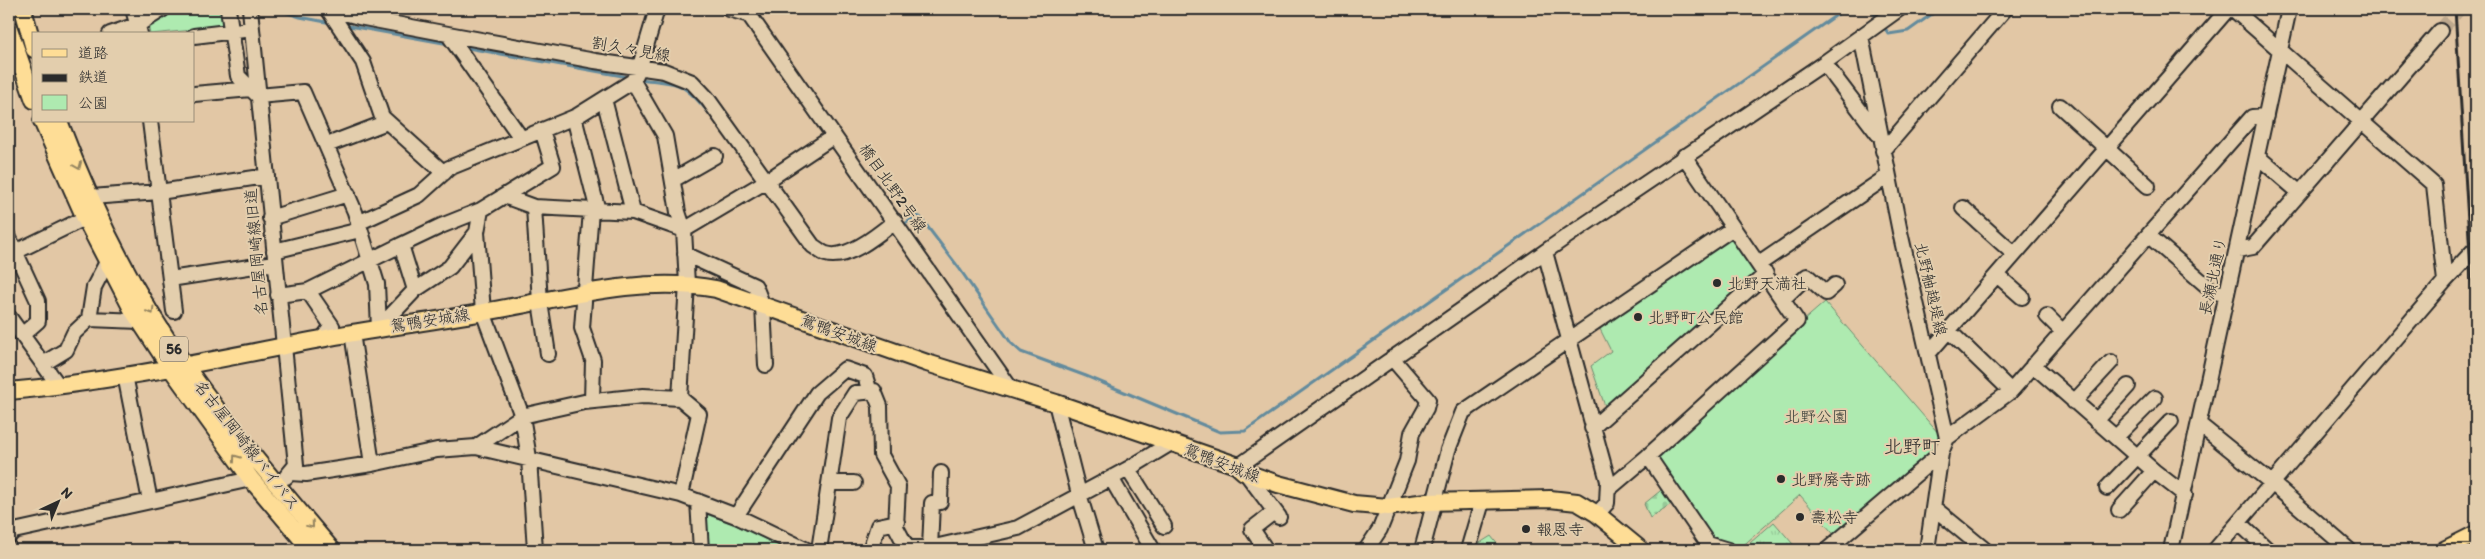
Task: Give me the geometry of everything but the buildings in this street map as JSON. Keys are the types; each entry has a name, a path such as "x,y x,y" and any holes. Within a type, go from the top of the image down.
{"main road":[{"path":"23,9 32,42"},
{"path":"9,29 14,66 32,97"},
{"name":"名古屋岡崎線バイパス","path":"42,122 85,218 140,321 332,550"},
{"name":"名古屋岡崎線バイパス","path":"59,122 91,197 132,282 177,367 251,479 311,550"},
{"name":"鴛鴨安城線","path":"9,391 59,386 177,367 323,338 619,288 687,284 716,289 927,364 1056,403 1241,469 1354,504 1388,507 1427,502 1436,504 1550,499 1577,502 1597,514 1641,550"},
{"path":"2444,550 2476,534"}],"street":[{"path":"133,9 139,29"},
{"path":"122,32 139,29 163,9"},
{"path":"228,9 238,76 255,93"},
{"name":"名古屋岡崎線旧道","path":"250,9 255,93 267,176 296,465 290,473"},
{"path":"329,9 362,62 382,118 444,173"},
{"name":"割久々見線","path":"329,9 448,34 664,71 692,82 707,98 765,182 813,246 827,255 845,253 870,240 895,221"},
{"path":"170,279 274,257 359,226 419,195 449,168 574,117 633,81 640,66 657,9"},
{"path":"728,9 747,12"},
{"path":"1266,550 1252,529 1276,514 1241,469 1243,463 1545,252 1899,9"},
{"path":"1824,62 1882,144 2005,9"},
{"path":"1928,354 2228,9"},
{"path":"2232,9 2434,185 2445,281"},
{"name":"長瀬北通り","path":"2171,550 2200,426 2289,9"},
{"name":"橋目北野2号線","path":"747,12 1011,389"},
{"path":"195,36 252,29"},
{"path":"2237,250 2253,247 2440,31"},
{"path":"448,34 521,138"},
{"name":"北野舳越堤線","path":"1861,36 1888,176 1947,438"},
{"path":"633,81 665,136 684,230 687,284 680,398"},
{"path":"195,94 303,92 348,194 359,226 376,284 380,328"},
{"path":"604,99 633,212"},
{"path":"2060,106 2148,186"},
{"path":"1927,550 1941,453 1947,438 2011,391 2252,117 2266,116"},
{"path":"574,117 595,210 582,328 593,360 592,402"},
{"path":"150,122 174,311"},
{"path":"327,146 387,122"},
{"path":"278,294 308,291 441,226 481,210 504,196 552,166 542,130"},
{"path":"684,230 765,182 834,136"},
{"path":"673,180 715,156"},
{"path":"1609,489 1797,321 1684,156"},
{"path":"2257,156 2300,192"},
{"path":"91,197 159,192 267,176"},
{"path":"1592,428 1762,269 1888,176"},
{"path":"270,218 348,194"},
{"path":"504,196 534,207 633,212 684,230"},
{"path":"534,207 540,302 548,354"},
{"path":"1962,208 2014,254"},
{"path":"481,210 477,232 483,312 522,416 529,458 535,550"},
{"path":"12,253 85,218"},
{"path":"1422,550 1436,504 1448,450 1464,412 1733,228"},
{"path":"380,328 416,290 450,267 477,232"},
{"path":"2149,236 2214,292 2227,294"},
{"path":"9,238 12,253 38,301 38,321 22,334"},
{"path":"402,245 416,290"},
{"path":"2220,549 2238,523 2445,281 2476,248"},
{"path":"1545,252 1609,489 1607,503 1597,514"},
{"path":"686,254 755,286 763,306 766,364"},
{"path":"43,364 66,350 74,333 89,319 94,287 107,262"},
{"path":"1783,299 1807,276 1826,293 1835,285"},
{"path":"1997,276 2022,297"},
{"path":"308,291 332,326 323,338"},
{"path":"2047,316 2063,332"},
{"path":"9,317 59,386"},
{"path":"89,319 140,321"},
{"path":"1948,330 2011,391"},
{"path":"352,333 372,464"},
{"path":"1366,550 1380,528 1407,461 1412,433 1426,408 1428,400 1392,358"},
{"path":"2074,402 2111,362"},
{"path":"2033,365 2154,471 2185,494"},
{"path":"736,516 817,393 844,369 865,376 870,392"},
{"path":"125,375 150,501"},
{"path":"2096,421 2128,386"},
{"path":"819,550 839,418 856,393 874,391 880,406 881,455 898,486 896,527 906,548 930,549 1018,528 1078,494 1128,469 1171,443"},
{"path":"476,447 522,416 592,402 643,396 680,398 698,414 681,495"},
{"path":"2116,437 2155,398"},
{"path":"1056,403 1078,494 1096,550"},
{"path":"2107,488 2171,421"},
{"path":"2200,426 2273,484 2349,550"},
{"path":"277,485 290,473 306,474 372,464 437,450 476,447 681,495 736,516 807,550"},
{"path":"1827,550 1941,453"},
{"path":"1648,456 1708,544 1728,550"},
{"path":"1128,469 1164,526"},
{"path":"2119,510 2154,471"},
{"path":"930,549 932,503 940,502 941,473"},
{"path":"1111,478 1153,550"},
{"path":"10,530 251,479"},
{"path":"829,483 854,483"},
{"path":"698,501 701,550"},
{"path":"1468,550 1482,502"},
{"path":"1934,508 1985,550"},
{"path":"870,550 878,526 897,522"},
{"path":"2238,523 2268,550"}],"green space":[{"path":"175,9 224,9 226,27 150,32 148,26"},
{"path":"1732,232 1762,273 1606,409 1591,366 1611,351 1598,325"},
{"name":"北野公園","path":"1825,302 1939,434 1942,442 1937,451 1837,538 1800,495 1738,550 1710,540 1651,453"},
{"path":"1665,487 1674,502 1650,518 1644,504"},
{"path":"698,511 731,523 789,550 703,550"},
{"path":"1774,522 1798,550 1742,550"},
{"path":"1491,536 1502,550 1474,550 1475,546"}],"waterway":[{"path":"276,9 300,17 331,23"},
{"path":"902,226 916,216 920,217 959,268 1011,343 1021,352 1086,376 1220,432 1245,431 1845,9"},
{"path":"1871,9 1878,19"},
{"path":"1883,26 1889,34 1908,31 1939,9"},
{"path":"344,25 449,44"},
{"path":"462,47 628,77"},
{"path":"640,79 678,85 698,100 721,128 758,182"}],"tunnel":[{"path":"2440,31 2459,9"}],"railway":[{"path":"2455,9 2476,352"}],"place":[{"name":"北野天満社","path":"1717,283"},
{"name":"北野町公民館","path":"1638,317"},
{"name":"北野廃寺跡","path":"1781,479"},
{"name":"壽松寺","path":"1800,517"},
{"name":"報恩寺","path":"1526,529"}],"district":[{"name":"北野町","path":"1912,446"}]}
